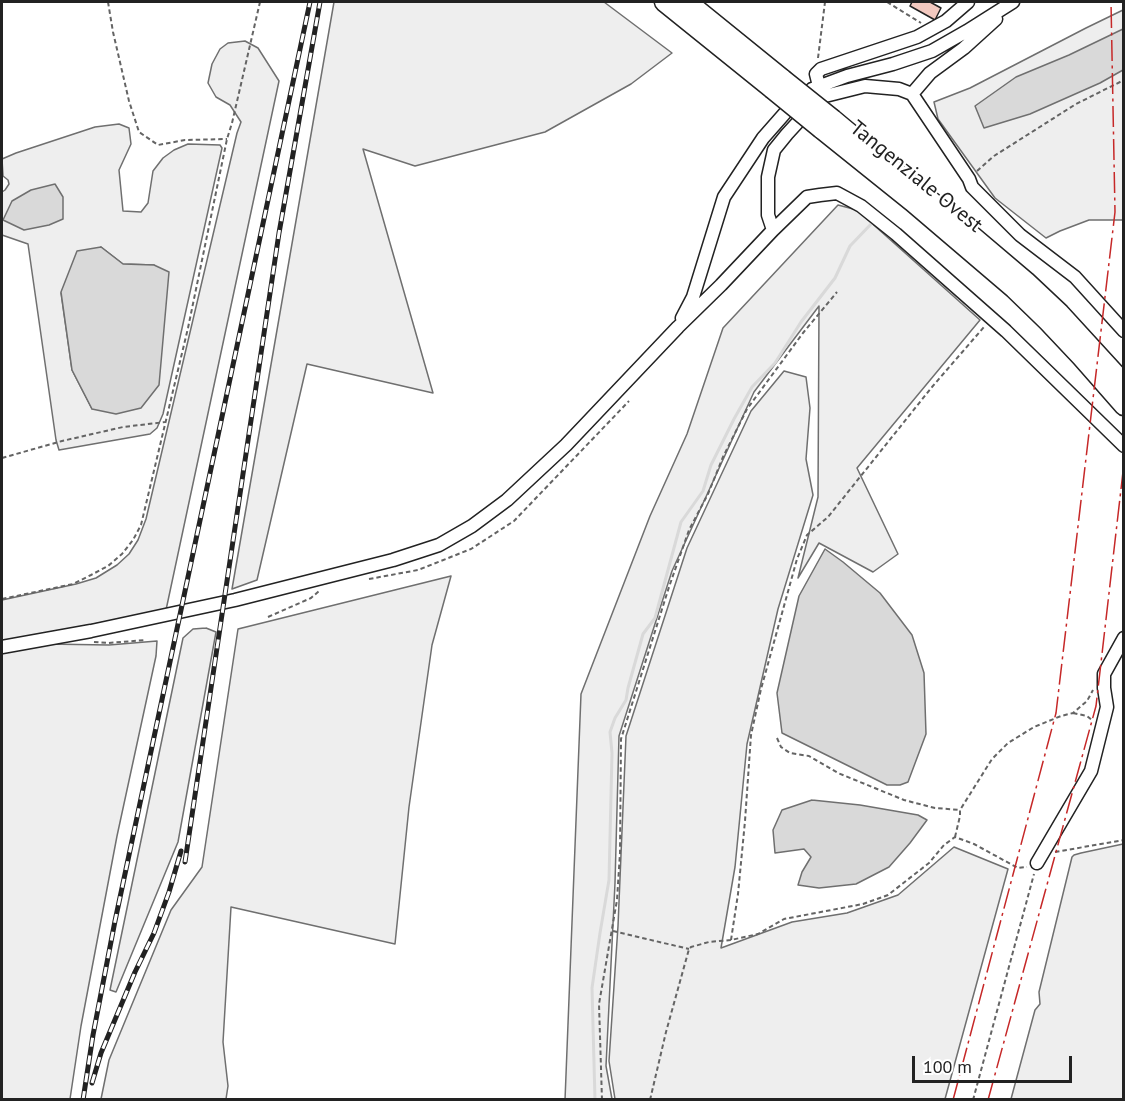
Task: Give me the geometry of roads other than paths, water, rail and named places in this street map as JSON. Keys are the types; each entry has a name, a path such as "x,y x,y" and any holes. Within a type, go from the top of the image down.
{"highway":[{"name":"Tangenziale Ovest","path":"664,2 778,84"},
{"name":"Tangenziale Ovest","path":"688,2 778,84 987,247 1026,281 1124,383"},
{"name":"Tangenziale Ovest","path":"827,124 1014,289 1082,357 1124,405"}],"street":[{"path":"819,86 816,74 820,69 905,41 946,21 968,2"},
{"path":"678,327 693,297 724,197 763,138 785,113 812,89 847,75 932,51 1014,2"},
{"path":"912,94 930,73 973,40 1014,2"},
{"path":"773,230 768,215 768,177 774,150 787,134 821,97 865,86 899,89 912,94 969,179 972,187 1020,235 1075,278 1124,331"},
{"path":"785,113 787,134"},
{"path":"2,647 91,632 235,600 393,560 439,545 472,526 507,500 567,445 678,327 807,198 837,193 861,206 991,318 1124,446"},
{"path":"698,280 707,287 721,285"},
{"path":"1037,863 1091,771 1107,707 1104,674 1124,638"}],"waterway":[{"path":"595,1100 592,988 609,880 612,753 610,732 626,700 643,634 655,618 681,522 703,491 711,465 734,419 752,387 775,363 801,322 835,278 850,246 872,223"}],"railway":[{"path":"83,1100 115,921 310,2"},
{"path":"185,862 279,233 320,2"},
{"path":"92,1083 101,1053 154,933 181,851"}]}
